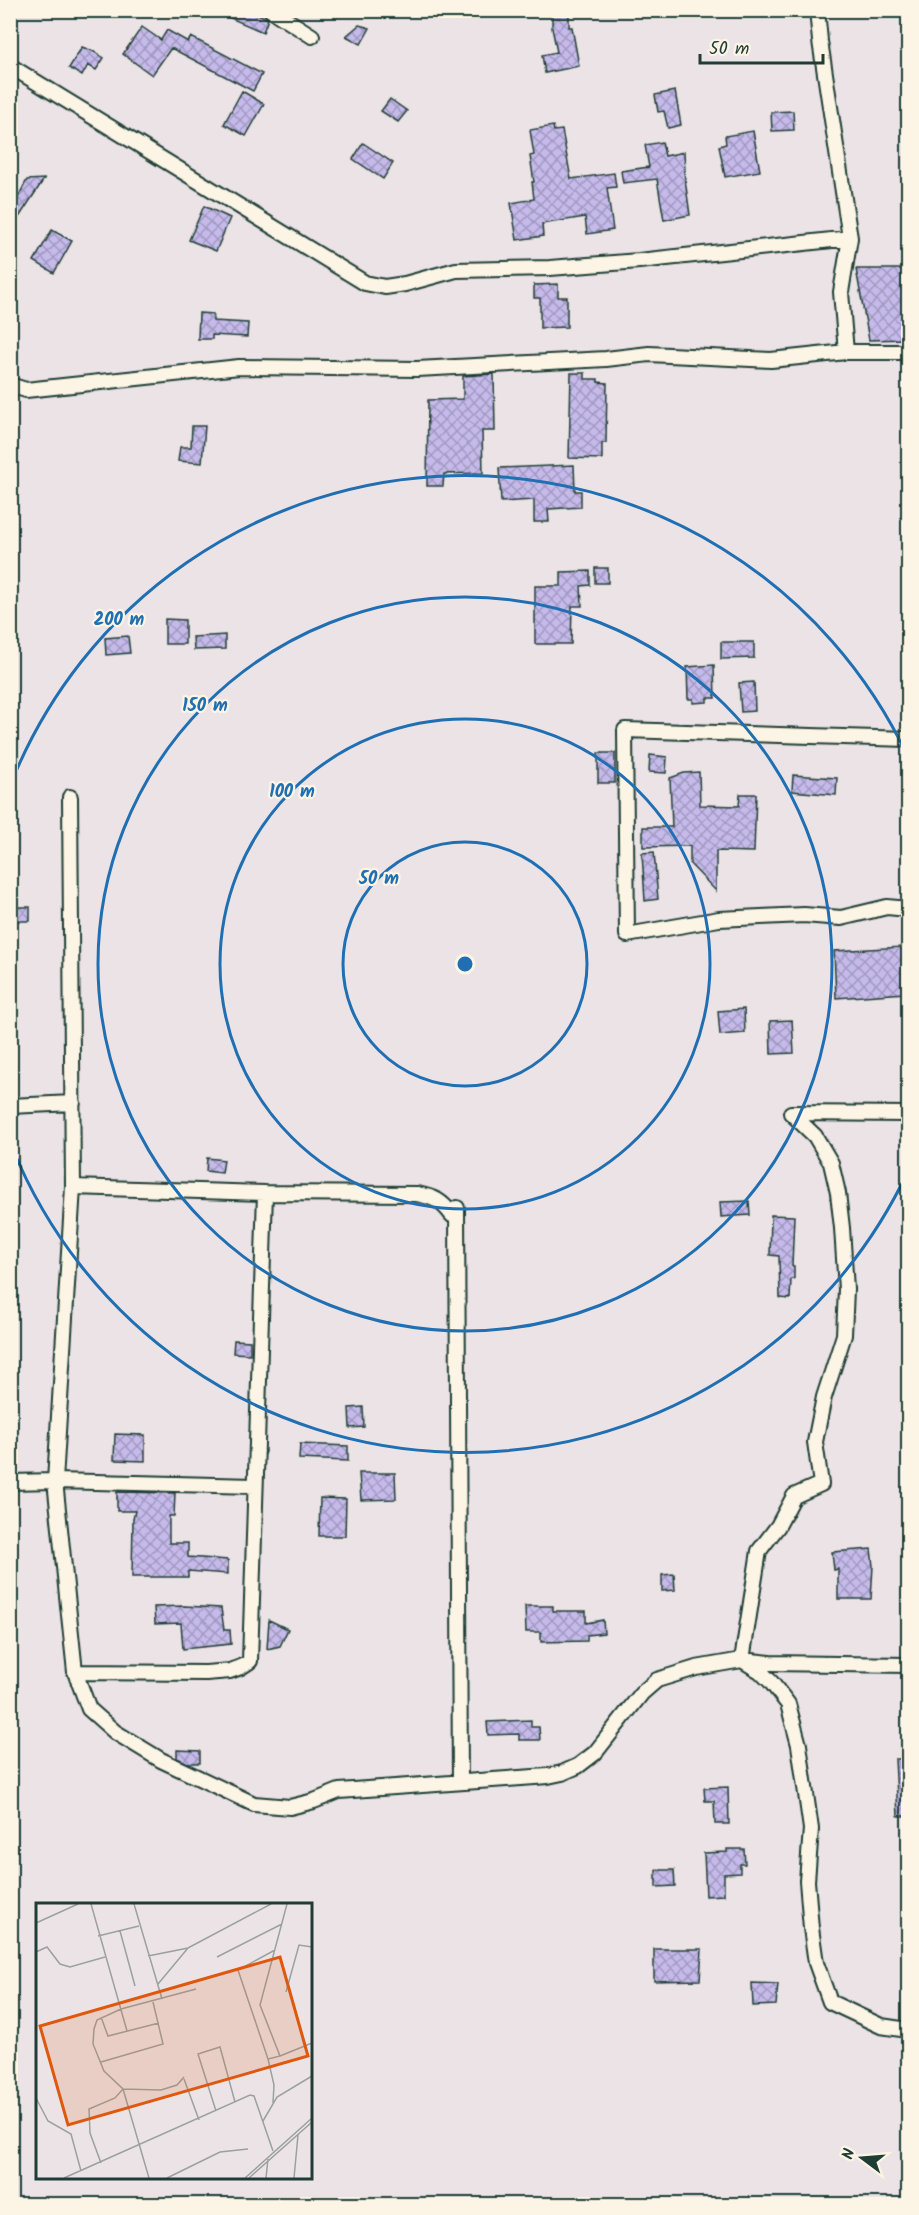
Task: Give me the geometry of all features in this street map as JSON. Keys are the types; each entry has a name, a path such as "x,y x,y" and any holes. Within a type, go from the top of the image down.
{"street":[{"path":"271,10 312,36"},
{"path":"817,10 850,237 841,292 846,352"},
{"path":"10,66 365,283 385,288 456,270 550,268 639,261 850,237"},
{"path":"10,386 26,390 239,367 417,369 606,359 649,354 771,360 846,352 909,352"},
{"path":"909,739 625,730 627,935 719,919 804,915 842,918 887,907 909,909"},
{"path":"70,797 73,1187 56,1480 75,1672 89,1709 115,1732 161,1760 254,1804 290,1808 314,1802 339,1791 548,1776 562,1773 578,1766 595,1753 642,1693 657,1680 696,1668 742,1660 770,1663 909,1665"},
{"path":"10,1106 73,1103"},
{"path":"742,1660 759,1551 778,1526 794,1496 821,1484 815,1442 824,1397 843,1335 846,1289 838,1193 831,1164 815,1136 791,1113 909,1114"},
{"path":"73,1187 265,1193 417,1194 433,1197 444,1204 452,1215 457,1208 460,1781"},
{"path":"75,1672 206,1673 230,1671 250,1661 265,1193"},
{"path":"10,1482 56,1480 255,1486"},
{"path":"742,1660 771,1682 788,1704 799,1745 811,1829 807,1881 811,1928 816,1963 830,2002 881,2026 909,2030"}],"building":[{"path":"212,10 251,10 268,19 263,32"},
{"path":"552,10 569,10 569,27 572,27 579,66 545,73 542,55 557,52 552,28"},
{"path":"359,25 370,28 361,44 346,36"},
{"path":"142,27 161,40 167,30 188,42 191,37 262,74 253,91 171,48 152,75 123,54"},
{"path":"82,47 104,58 96,70 88,65 82,76 69,68"},
{"path":"242,91 264,104 246,136 224,124"},
{"path":"675,91 681,125 668,128 664,111 658,112 655,95"},
{"path":"390,99 407,111 398,122 381,111"},
{"path":"793,111 794,130 772,131 771,112"},
{"path":"553,126 554,131 562,130 571,179 614,173 616,187 607,188 613,230 587,234 585,217 542,224 543,236 517,240 511,203 534,199 530,156 534,155 530,130"},
{"path":"753,131 760,171 725,177 719,146 726,144 725,136"},
{"path":"662,142 665,156 684,152 684,172 690,215 664,220 657,179 623,183 621,171 649,167 645,145"},
{"path":"363,143 393,163 383,179 353,159"},
{"path":"44,179 10,230 10,189 18,197 27,180"},
{"path":"204,206 230,218 216,251 189,240"},
{"path":"52,230 72,241 54,273 34,261"},
{"path":"856,269 909,269 909,339 869,340"},
{"path":"558,284 558,297 567,297 567,327 540,328 540,298 534,298 534,285"},
{"path":"199,313 213,314 213,321 248,323 247,337 212,335 212,339 198,339"},
{"path":"571,373 585,373 585,379 598,379 598,382 607,383 606,443 602,443 602,459 569,458"},
{"path":"494,374 495,431 482,431 483,473 444,474 443,486 427,486 428,400 463,399 463,376"},
{"path":"192,426 205,426 202,463 178,461 180,447 191,447"},
{"path":"574,465 575,491 581,491 581,507 548,509 549,522 534,522 534,500 501,502 499,468"},
{"path":"595,568 608,568 608,583 595,583"},
{"path":"590,571 590,585 581,586 582,606 572,606 571,644 535,644 535,586 561,586 561,572"},
{"path":"165,619 185,620 185,644 165,644"},
{"path":"225,635 225,649 194,650 193,637"},
{"path":"128,636 130,653 106,655 105,638"},
{"path":"721,642 754,642 754,658 721,659"},
{"path":"714,665 715,698 707,698 707,702 693,703 693,699 688,699 687,667"},
{"path":"754,682 755,711 741,712 739,683"},
{"path":"598,753 615,753 615,783 598,783"},
{"path":"650,755 667,757 666,773 649,772"},
{"path":"699,772 700,805 739,806 740,794 756,794 754,852 716,851 716,891 690,864 690,846 643,847 643,827 672,827 670,778 684,773"},
{"path":"793,775 837,778 836,795 792,791"},
{"path":"654,852 658,899 645,901 642,853"},
{"path":"16,907 30,907 30,921 16,921"},
{"path":"903,947 905,993 836,998 834,951"},
{"path":"744,1009 745,1033 720,1035 718,1011"},
{"path":"792,1020 794,1053 771,1054 770,1021"},
{"path":"207,1158 224,1160 222,1173 206,1171"},
{"path":"749,1201 750,1215 721,1217 720,1202"},
{"path":"771,1215 794,1216 792,1266 794,1266 794,1279 791,1279 790,1299 780,1298 779,1256 770,1255"},
{"path":"234,1340 250,1341 250,1354 233,1353"},
{"path":"363,1407 364,1427 350,1428 349,1408"},
{"path":"115,1434 145,1435 145,1461 114,1460"},
{"path":"300,1444 348,1446 348,1461 299,1459"},
{"path":"359,1473 395,1473 396,1499 361,1500"},
{"path":"117,1492 175,1493 174,1516 169,1516 169,1543 188,1543 188,1557 228,1560 228,1574 188,1571 188,1577 132,1577 135,1511 117,1511"},
{"path":"320,1498 346,1499 345,1536 319,1536"},
{"path":"871,1549 873,1566 871,1599 838,1599 838,1569 834,1570 832,1552"},
{"path":"674,1574 675,1590 662,1591 662,1575"},
{"path":"525,1606 553,1606 553,1611 586,1611 586,1623 603,1620 604,1633 587,1635 587,1641 541,1642 541,1632 526,1632"},
{"path":"154,1607 221,1608 224,1630 230,1630 231,1644 183,1649 181,1623 155,1624"},
{"path":"269,1620 288,1629 280,1646 267,1649"},
{"path":"531,1720 531,1727 539,1727 540,1740 519,1740 519,1734 488,1735 487,1722"},
{"path":"177,1750 200,1751 200,1763 188,1763 177,1758"},
{"path":"895,1759 909,1759 909,1816 898,1816"},
{"path":"728,1787 729,1824 715,1824 714,1801 705,1801 704,1788"},
{"path":"727,1849 744,1849 745,1864 740,1864 740,1873 724,1874 724,1895 706,1896 704,1853 727,1852"},
{"path":"656,1870 674,1870 675,1886 656,1887"},
{"path":"654,1949 702,1949 700,1980 654,1981"},
{"path":"752,1983 778,1984 776,2005 753,2006"}]}
